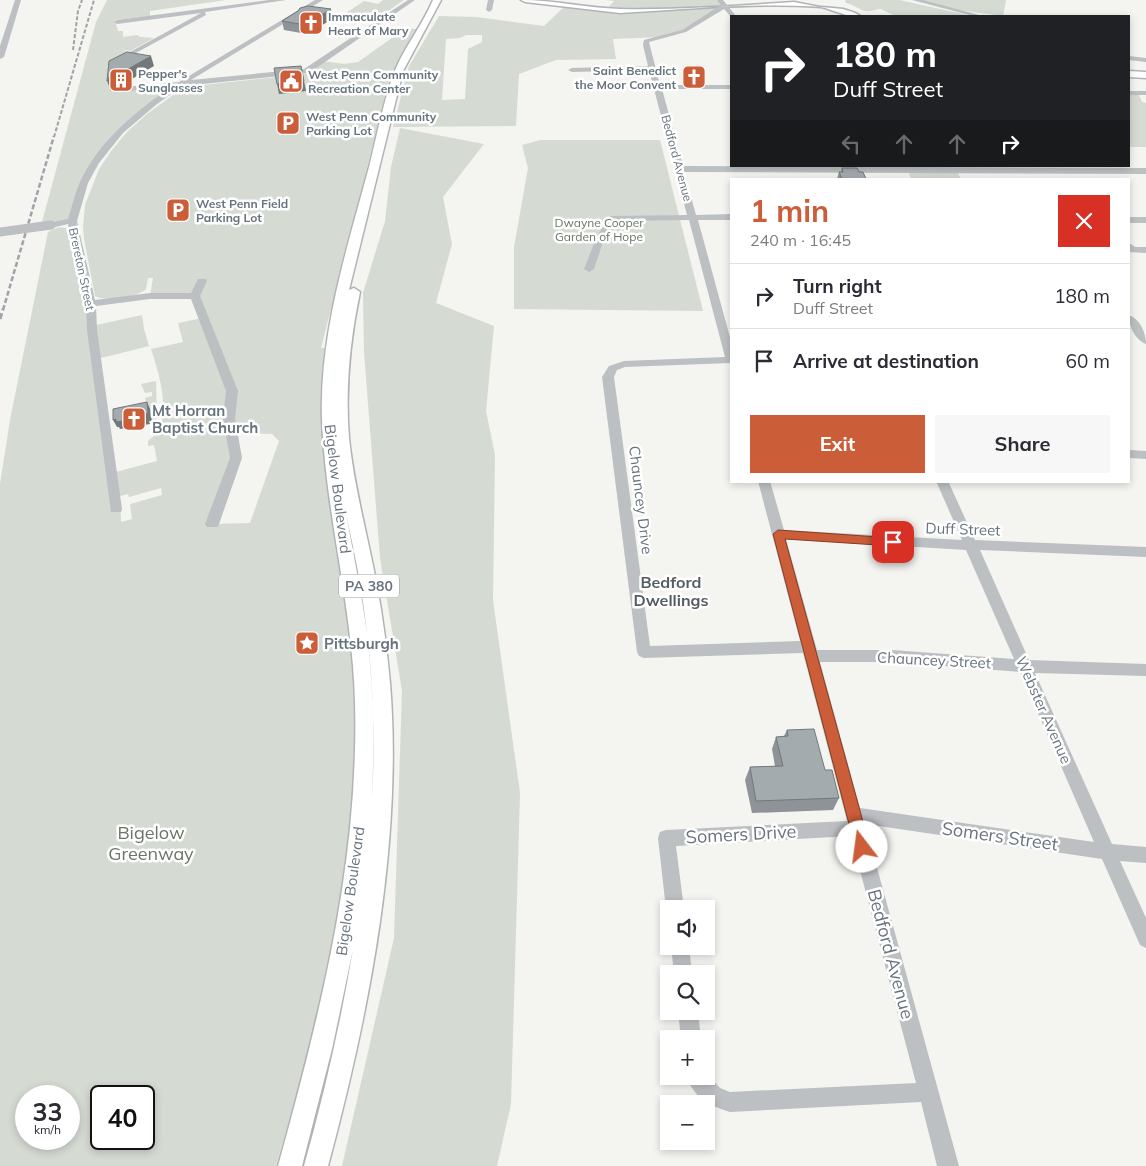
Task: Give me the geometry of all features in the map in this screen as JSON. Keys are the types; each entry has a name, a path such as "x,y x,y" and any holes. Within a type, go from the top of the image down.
{"main road":[{"name":"Bigelow Boulevard","path":"290,1166 313,1081 344,941 354,871 364,768 364,703 360,646 334,487 330,437 330,375 336,325 372,172 399,71 407,53 425,26 436,0"},
{"name":"Bigelow Boulevard","path":"316,1166 349,1032 366,938 381,804 384,751 378,647 343,446 342,363 352,299 405,76 411,60 439,16 445,0"},
{"path":"525,0 620,11 722,2 794,0 827,6 853,15"},
{"path":"1130,74 1146,75"}],"street":[{"path":"0,57 18,0"},
{"path":"117,22 283,0"},
{"name":"Brereton Street","path":"116,509 92,330 91,304 72,222 76,204 88,174 111,140 142,110 179,85 320,0"},
{"path":"117,90 306,71 412,0"},
{"path":"489,10 492,0"},
{"path":"915,0 976,15"},
{"path":"722,2 732,15"},
{"name":"Bedford Avenue","path":"722,2 684,31 646,41 730,356"},
{"path":"299,13 296,9 297,4 312,5"},
{"path":"150,51 135,51 211,10"},
{"path":"1130,58 1146,60"},
{"path":"573,81 572,67 653,68"},
{"path":"659,86 730,87"},
{"path":"1130,93 1146,93"},
{"path":"681,170 1013,168 1146,171"},
{"path":"589,269 598,240 613,218 730,217"},
{"path":"1130,220 1146,220"},
{"path":"0,232 72,222"},
{"path":"1130,248 1146,250"},
{"path":"202,281 195,296 232,391 229,418 236,458 212,524"},
{"path":"91,304 150,296 195,296"},
{"path":"1131,323 1146,325"},
{"path":"1131,323 1146,341"},
{"name":"Chauncey Drive","path":"730,360 624,364 614,368 608,377 644,652 810,652"},
{"path":"1130,454 1146,455"},
{"name":"Bedford Avenue","path":"765,483 948,1166"},
{"name":"Webster Avenue","path":"943,483 1146,939"},
{"name":"Duff Street","path":"778,534 970,545 1146,552"},
{"name":"Chauncey Street","path":"810,652 1024,666 1146,670"},
{"name":"Somers Street","path":"856,822 1146,855"},
{"name":"Somers Drive","path":"674,900 666,838 856,822"},
{"path":"704,1085 713,1096 730,1102 928,1092"}],"green space":[{"path":"107,0 226,0 150,11 150,16 115,20 118,31 123,31 123,37 137,35 154,38 130,51 120,49 132,53 113,71 117,90 179,85 142,110 95,162 72,221 42,222 96,22"},
{"path":"383,0 404,0 375,20 343,15 364,1 378,4"},
{"path":"606,0 720,0 725,5 690,28 662,37 613,39 616,59 556,60 519,74 516,126 393,127 409,66 439,16 476,17 544,26 566,5 606,10 614,1","holes":["466,35 482,35 482,42 468,49 465,99 442,100 446,39 460,38"]},
{"path":"845,0 899,0 967,15 893,15 881,9 865,11 846,3"},
{"path":"921,0 1006,0 1003,15 959,10"},
{"name":"Bigelow Greenway","path":"406,28 423,30 400,69 392,70 321,348 327,348 322,417 327,488 349,618 353,661 356,710 354,775 347,855 336,924 309,1050 276,1166 0,1166 0,484 10,420 48,232 61,228 74,232 92,326 142,315 149,346 97,359 112,473 157,461 154,445 148,446 148,441 154,436 152,432 160,427 163,399 151,349 183,342 178,323 203,318 195,296 150,296 153,278 148,278 146,289 136,294 113,299 95,296 83,226 85,205 99,169 127,132 147,114 184,87 305,74 323,61 344,64 358,62","holes":["231,433 272,434 279,441 250,523 212,524 236,458","161,488 162,495 130,504 132,519 121,522 120,496 128,494 129,497"]},
{"path":"1130,95 1139,95 1142,102 1146,103 1146,147 1130,147"},
{"path":"400,128 484,144 443,197 452,244 436,303 494,326 486,411 495,455 493,600 520,793 511,1104 497,1166 342,1166 394,938 402,691 380,558 364,352 363,293 385,221 391,167"},
{"name":"Dwayne Cooper Garden of Hope","path":"540,140 660,140 703,311 514,309 514,247 528,168 522,145"},
{"path":"909,173 958,173 960,178 911,178"},
{"path":"156,381 157,419 155,424 151,426 152,421 144,403 146,402 145,398 152,396 152,392 145,393 141,384"}],"building":[{"path":"308,6 331,9 305,25 282,21 300,8"},
{"path":"127,52 151,56 116,76 109,77 107,81 109,61"},
{"path":"301,66 304,81 277,84 274,68"},
{"path":"842,168 857,168 859,172 863,172 866,178 842,178 839,172 843,172"},
{"path":"147,402 148,413 146,417 116,422 116,419 113,420 113,409"},
{"path":"814,729 825,770 832,770 839,798 756,801 750,767 783,766 776,737 788,736 787,730"}],"railway":[{"path":"73,50 78,11 82,0"},
{"path":"54,137 94,0"},
{"path":"3,310 54,136"},
{"path":"0,319 3,309"}],"place":[{"name":"Immaculate Heart of Mary","path":"311,23"},
{"name":"Saint Benedict the Moor Convent","path":"694,77"},
{"name":"Pepper's Sunglasses","path":"121,80"},
{"name":"West Penn Community Recreation Center","path":"291,81"},
{"name":"West Penn Community Parking Lot","path":"288,123"},
{"name":"West Penn Field Parking Lot","path":"178,210"},
{"name":"Mt Horran Baptist Church","path":"134,419"},
{"name":"Pittsburgh","path":"307,643"}],"district":[{"name":"Bedford Dwellings","path":"671,591"}],"route":[{"path":"862,847 778,534 893,542"}]}
